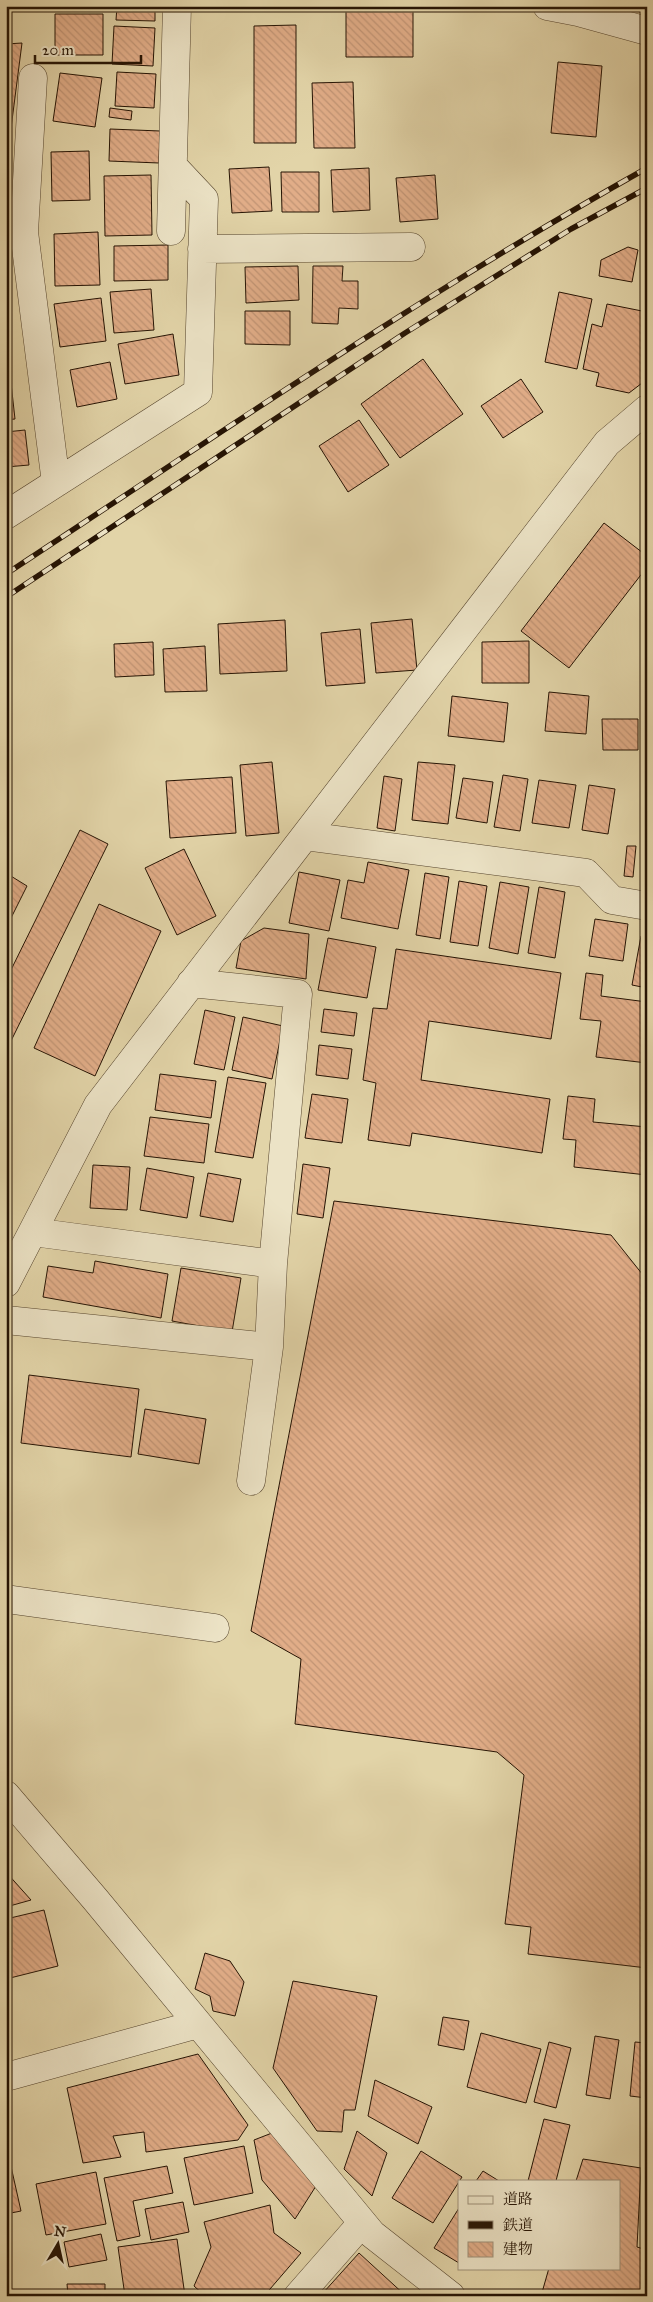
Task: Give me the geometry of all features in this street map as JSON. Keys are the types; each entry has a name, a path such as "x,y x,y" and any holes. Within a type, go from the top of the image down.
{"street":[{"path":"171,231 177,6"},
{"path":"546,6 578,12 647,31"},
{"path":"33,78 15,233 56,483"},
{"path":"6,515 198,392 204,199 172,166"},
{"path":"202,249 411,247"},
{"path":"8,1274 33,1232 98,1106 607,444 647,409"},
{"path":"305,836 586,873 612,900 647,906"},
{"path":"191,983 298,994 273,1264 269,1347 251,1481"},
{"path":"33,1232 273,1264"},
{"path":"6,1320 269,1347"},
{"path":"6,1599 215,1628"},
{"path":"6,1795 362,2223 372,2234 451,2296"},
{"path":"6,2078 198,2024"},
{"path":"298,2296 362,2223"}],"building":[{"path":"47,6 99,6 99,8"},
{"path":"117,6 155,6 155,21 116,20"},
{"path":"346,11 413,11 413,57 346,57"},
{"path":"55,14 103,14 103,55 55,55"},
{"path":"296,25 296,143 254,143 254,26"},
{"path":"114,26 155,28 153,66 112,64"},
{"path":"22,43 10,136 6,136 6,44"},
{"path":"558,62 602,66 596,137 551,133"},
{"path":"117,72 156,74 154,108 115,106"},
{"path":"60,73 102,78 95,127 53,121"},
{"path":"353,82 355,148 314,148 312,83"},
{"path":"110,108 132,111 131,120 109,117"},
{"path":"110,129 160,131 159,163 109,161"},
{"path":"89,151 90,200 52,201 51,152"},
{"path":"269,167 272,211 232,213 229,169"},
{"path":"369,168 370,210 333,212 331,170"},
{"path":"281,172 319,172 319,212 282,212"},
{"path":"151,175 152,235 105,236 104,176"},
{"path":"435,175 438,219 400,222 396,178"},
{"path":"98,232 100,285 55,286 54,234"},
{"path":"168,245 168,280 114,281 114,246"},
{"path":"628,247 638,250 632,282 599,276 601,260"},
{"path":"298,266 299,300 246,303 245,267"},
{"path":"313,266 343,266 342,281 358,281 358,309 339,308 338,324 312,323"},
{"path":"151,289 154,330 114,333 110,292"},
{"path":"559,292 592,299 577,369 545,362"},
{"path":"101,298 106,341 60,347 54,304"},
{"path":"607,304 647,312 646,380 629,393 596,386 599,373 583,369 592,324 602,327"},
{"path":"245,311 290,311 290,345 245,344"},
{"path":"173,334 179,375 125,384 118,344"},
{"path":"423,359 463,414 400,458 361,404"},
{"path":"110,362 117,399 77,407 70,370"},
{"path":"6,374 10,374 15,419 6,420"},
{"path":"521,379 543,412 503,438 481,406"},
{"path":"359,420 389,465 348,492 319,446"},
{"path":"25,430 29,465 6,467 6,432"},
{"path":"604,523 647,556 647,567 569,668 521,631"},
{"path":"412,619 417,670 376,673 371,623"},
{"path":"285,620 287,671 220,674 218,624"},
{"path":"360,629 365,683 326,686 321,633"},
{"path":"529,641 529,683 482,683 482,642"},
{"path":"153,642 154,675 115,677 114,644"},
{"path":"205,646 207,691 165,692 163,649"},
{"path":"549,692 589,696 586,734 545,731"},
{"path":"452,696 508,703 504,742 448,736"},
{"path":"602,719 638,719 638,750 603,750"},
{"path":"272,762 279,833 246,836 240,765"},
{"path":"418,762 455,765 448,824 412,820"},
{"path":"503,775 528,779 520,831 494,827"},
{"path":"384,776 402,779 395,831 377,828"},
{"path":"232,777 236,833 170,838 166,781"},
{"path":"463,778 493,782 487,823 456,818"},
{"path":"539,780 576,785 569,828 532,823"},
{"path":"589,785 615,789 608,834 582,830"},
{"path":"80,830 108,844 8,1047 6,1046 6,980"},
{"path":"627,846 636,846 633,877 624,876"},
{"path":"184,849 216,916 177,935 145,868"},
{"path":"647,857 647,888 643,888"},
{"path":"368,862 409,870 398,929 341,918 348,880 364,883"},
{"path":"299,872 340,880 329,931 289,923"},
{"path":"6,873 27,886 6,928"},
{"path":"425,873 449,877 440,939 416,935"},
{"path":"459,881 487,886 478,946 450,942"},
{"path":"500,882 529,887 518,954 489,948"},
{"path":"539,887 565,892 555,958 528,953"},
{"path":"99,904 161,931 95,1076 34,1048"},
{"path":"595,919 628,924 623,961 589,956"},
{"path":"264,928 309,934 306,979 236,968 241,941"},
{"path":"641,936 647,937 647,988 632,985"},
{"path":"328,938 376,947 367,998 318,990"},
{"path":"396,949 561,973 551,1039 429,1021 421,1080 550,1099 542,1153 412,1133 410,1146 368,1140 376,1083 363,1080 373,1008 387,1009"},
{"path":"586,973 603,975 601,996 647,1002 647,1063 596,1057 601,1021 580,1019"},
{"path":"324,1009 357,1013 354,1036 321,1032"},
{"path":"205,1010 235,1017 224,1070 194,1064"},
{"path":"243,1017 283,1026 272,1079 232,1070"},
{"path":"319,1045 352,1049 348,1079 316,1075"},
{"path":"160,1074 216,1081 211,1118 155,1110"},
{"path":"228,1077 266,1083 253,1158 215,1152"},
{"path":"312,1094 348,1099 342,1143 305,1138"},
{"path":"568,1096 595,1099 593,1122 647,1127 647,1175 574,1167 576,1140 563,1139"},
{"path":"150,1117 209,1124 204,1163 144,1156"},
{"path":"303,1164 330,1168 323,1218 297,1214"},
{"path":"93,1165 130,1167 127,1210 90,1208"},
{"path":"147,1168 194,1177 187,1218 140,1210"},
{"path":"208,1173 241,1179 233,1222 200,1216"},
{"path":"334,1201 611,1235 647,1280 647,1968 528,1954 531,1927 505,1924 524,1775 497,1752 295,1724 301,1659 251,1631"},
{"path":"95,1261 168,1274 161,1318 43,1297 48,1266 93,1273"},
{"path":"181,1268 241,1278 232,1332 172,1321"},
{"path":"29,1375 139,1389 131,1457 21,1443"},
{"path":"145,1409 206,1419 199,1464 138,1454"},
{"path":"6,1872 31,1900 6,1907"},
{"path":"44,1910 58,1966 6,1979 6,1919"},
{"path":"205,1953 230,1961 244,1982 235,2016 213,2011 210,1996 195,1989"},
{"path":"293,1981 377,1996 355,2110 344,2110 342,2132 317,2131 273,2068"},
{"path":"443,2017 469,2021 464,2050 438,2045"},
{"path":"481,2033 541,2049 526,2103 467,2087"},
{"path":"595,2036 619,2040 610,2099 586,2095"},
{"path":"549,2042 571,2048 556,2108 534,2102"},
{"path":"635,2042 647,2043 647,2098 630,2096"},
{"path":"198,2054 248,2125 238,2140 146,2152 144,2132 113,2136 121,2157 83,2163 67,2088"},
{"path":"375,2080 432,2107 418,2144 368,2116"},
{"path":"544,2119 570,2125 556,2180 528,2180"},
{"path":"357,2131 387,2153 372,2196 344,2169"},
{"path":"272,2133 316,2186 295,2219 262,2180 254,2140"},
{"path":"244,2146 253,2193 194,2205 184,2158"},
{"path":"421,2151 462,2177 458,2180 458,2183 433,2223 392,2198"},
{"path":"6,2153 8,2153 21,2211 6,2214"},
{"path":"583,2159 641,2168 637,2247 647,2250 647,2296 541,2296 548,2270 620,2270 620,2180 576,2180"},
{"path":"167,2166 173,2193 133,2201 140,2236 117,2241 104,2178"},
{"path":"483,2171 497,2180 477,2180"},
{"path":"96,2172 106,2224 46,2235 36,2184"},
{"path":"183,2202 189,2232 151,2240 145,2209"},
{"path":"270,2205 274,2233 301,2253 264,2296 205,2296 194,2286 211,2247 204,2222"},
{"path":"458,2210 458,2262 434,2248"},
{"path":"101,2234 107,2260 69,2267 64,2242"},
{"path":"177,2239 185,2296 125,2296 118,2247"},
{"path":"9,2252 12,2296 6,2296 6,2253"},
{"path":"359,2253 406,2296 326,2296 323,2293"},
{"path":"67,2284 105,2284 105,2296 68,2296"}],"railway":[{"path":"6,574 403,314 483,264 647,168"},
{"path":"6,597 405,333 571,229 647,188"}]}
